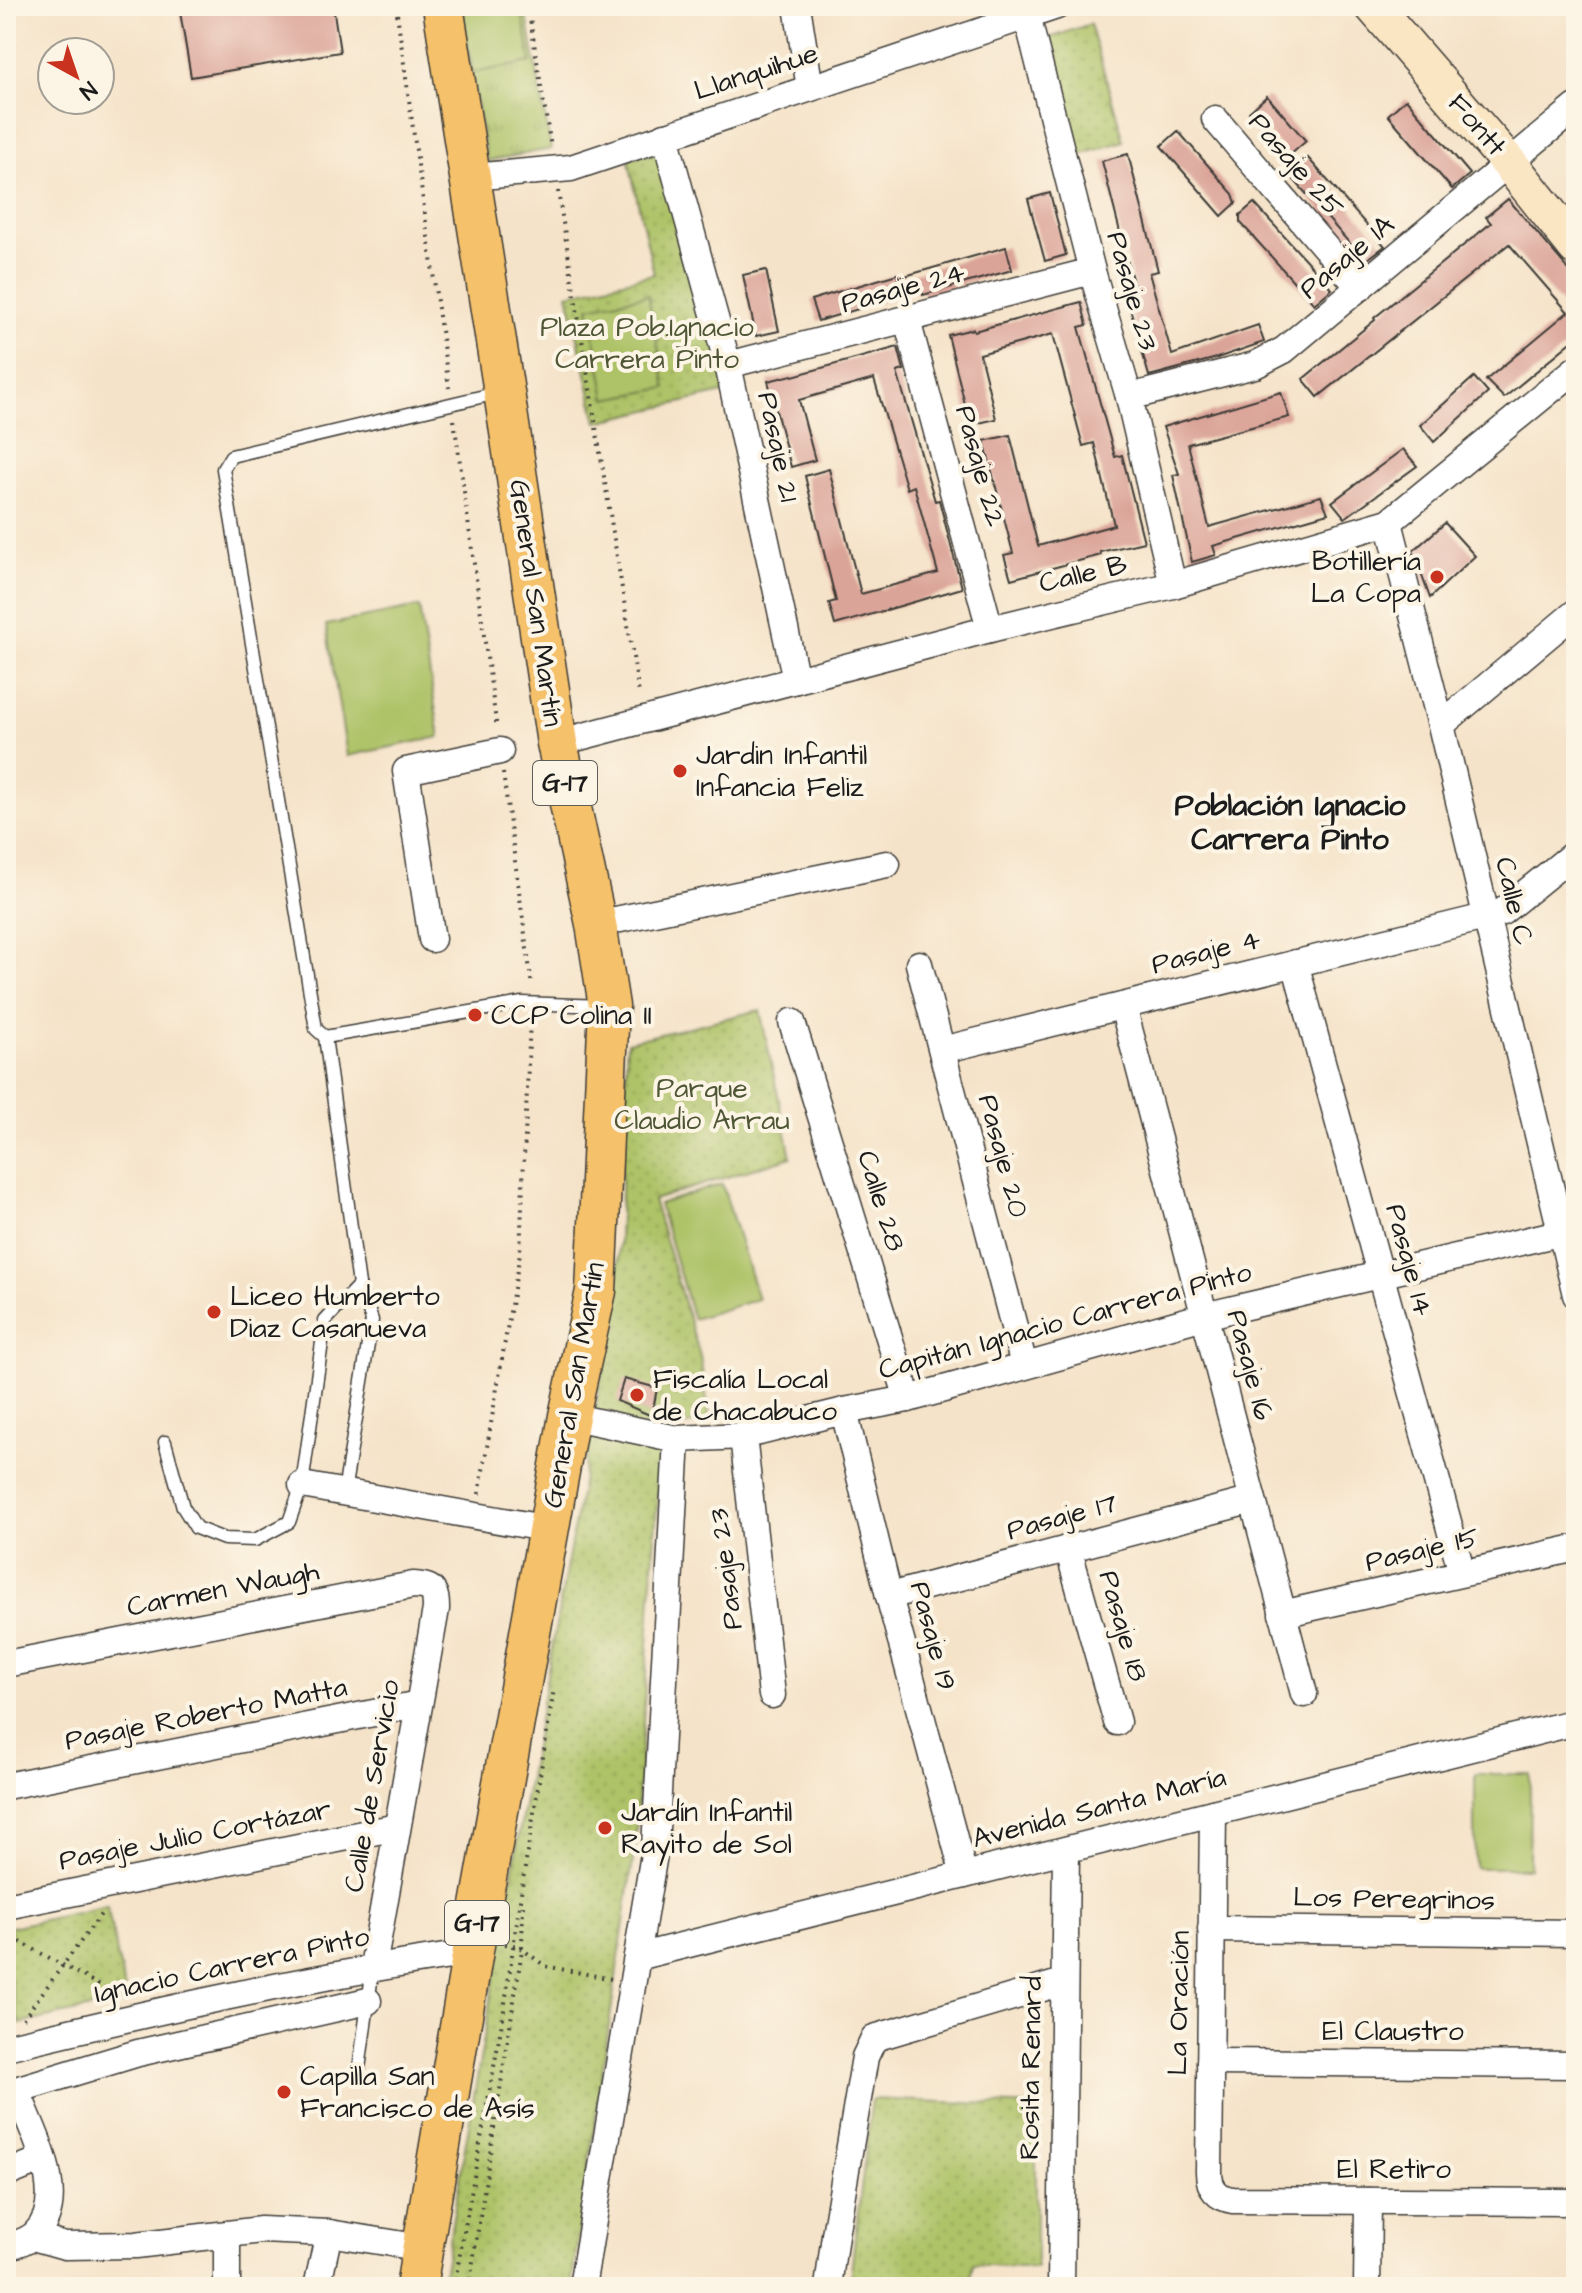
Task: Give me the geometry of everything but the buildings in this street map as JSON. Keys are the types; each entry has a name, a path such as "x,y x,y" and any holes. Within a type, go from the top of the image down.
{"main road":[{"name":"General San Martín","path":"416,2287 473,1946 569,1416 596,1291 609,1006 596,924 557,743 443,6"},
{"name":"Fontt","path":"1373,6 1509,163 1576,247"}],"street":[{"path":"797,6 810,88"},
{"name":"Llanquihue","path":"471,177 571,168 1057,6"},
{"name":"Pasaje 23","path":"1027,16 1092,271 1129,397 1173,585"},
{"name":"Pasaje 1A","path":"1129,397 1239,369 1269,358 1297,340 1576,107"},
{"name":"Pasaje 25","path":"1215,119 1360,288"},
{"name":"Pasaje 21","path":"665,136 728,365 796,680"},
{"name":"Pasaje 24","path":"728,365 1092,271"},
{"name":"Pasaje 22","path":"907,320 990,629"},
{"name":"Calle B","path":"557,743 990,629 1173,585 1389,522 1576,369"},
{"name":"Calle C","path":"1389,522 1441,725 1485,917 1568,1231 1576,1295"},
{"path":"1441,725 1576,612"},
{"path":"432,939 406,771 500,751"},
{"name":"Pasaje 4","path":"942,1050 1502,912 1576,852"},
{"path":"596,924 887,864"},
{"name":"Pasaje 14","path":"1295,963 1462,1573"},
{"name":"Pasaje 20","path":"919,964 1024,1365"},
{"name":"Pasaje 16","path":"1123,1006 1304,1694"},
{"name":"Calle 28","path":"792,1022 908,1399"},
{"name":"Capitán Ignacio Carrera Pinto","path":"569,1416 677,1439 743,1436 908,1399 1204,1316 1568,1231"},
{"name":"Pasaje 19","path":"844,1411 889,1596 964,1875"},
{"name":"Pasaje 23","path":"743,1436 772,1695"},
{"path":"582,2287 655,1848 677,1439"},
{"path":"302,1485 549,1529"},
{"name":"Pasaje 17","path":"889,1596 1253,1500"},
{"name":"Pasaje 18","path":"1068,1548 1117,1722"},
{"name":"Pasaje 15","path":"1282,1614 1576,1548"},
{"name":"Carmen Waugh","path":"6,1664 413,1585 426,1586 433,1591 436,1609"},
{"name":"Calle de Servicio","path":"373,1967 436,1609"},
{"name":"Pasaje Roberto Matta","path":"6,1786 419,1704"},
{"name":"Avenida Santa María","path":"636,1970 964,1875 1576,1722"},
{"name":"La Oración","path":"1213,1813 1209,2179 1214,2192"},
{"name":"Pasaje Julio Cortázar","path":"6,1906 397,1827"},
{"name":"Rosita Renard","path":"1061,2287 1066,1850"},
{"name":"Los Peregrinos","path":"1211,1929 1576,1933"},
{"name":"Ignacio Carrera Pinto","path":"6,2047 143,2014 473,1946"},
{"path":"828,2287 865,2057 874,2038 1063,1982"},
{"path":"6,2248 33,2237 46,2218 51,2195 43,2159 12,2092 138,2053 368,2001"},
{"name":"El Claustro","path":"1210,2062 1576,2065"},
{"path":"6,2174 43,2159"},
{"name":"El Retiro","path":"1214,2192 1233,2200 1576,2202"},
{"path":"1367,2287 1368,2201"},
{"path":"33,2237 65,2246 136,2245 261,2230 329,2233 423,2248"},
{"path":"317,2287 329,2233"},
{"path":"227,2235 227,2287"}],"lane":[{"path":"344,1492 372,1320 359,1285 325,1037 316,1029 223,469 231,456 504,392"},
{"path":"325,1037 522,1003 609,1006"},
{"path":"165,1442 183,1507 196,1528 224,1539 255,1540 289,1522 302,1485 325,1321 359,1285"},
{"name":"Calle de Servicio","path":"359,2069 373,1967"}],"path":[{"path":"528,6 551,147"},
{"path":"556,178 639,694"},
{"path":"454,2287 503,2017 554,1685"},
{"path":"19,2024 128,1881"},
{"path":"469,2287 522,1950 523,1903"},
{"path":"6,1934 127,2000 143,2014"},
{"path":"473,1946 514,1945 545,1966 636,1970"}],"green space":[{"path":"458,6 525,6 551,149 487,161"},
{"path":"461,6 521,6 531,62 473,73"},
{"path":"1090,24 1124,141 1077,156 1047,39"},
{"name":"Plaza Pob.Ignacio Carrera Pinto","path":"665,152 727,392 597,422 568,294 654,274 628,158"},
{"path":"648,295 666,388 606,399 589,307"},
{"path":"419,607 440,737 347,756 326,625"},
{"name":"Parque Claudio Arrau","path":"760,1010 791,1157 653,1200 700,1356 710,1420 662,1426 635,1846 571,2287 441,2287 617,1291 627,1042"},
{"path":"722,1184 758,1299 693,1319 659,1204"},
{"path":"1475,1774 1530,1774 1529,1868 1475,1868"},
{"path":"107,1906 127,2000 19,2024 6,1963 6,1928"},
{"path":"872,2099 1036,2106 1036,2268 973,2264 969,2287 849,2287"}],"place":[{"name":"Botillería La Copa","path":"1437,577"},
{"name":"Jardin Infantil Infancia Feliz","path":"680,771"},
{"name":"CCP Colina II","path":"475,1015"},
{"name":"Liceo Humberto Diaz Casanueva","path":"214,1312"},
{"name":"Fiscalía Local de Chacabuco","path":"637,1395"},
{"name":"Jardín Infantil Rayito de Sol","path":"605,1828"},
{"name":"Capilla San Francisco de Asís","path":"284,2092"}],"district":[{"name":"Población Ignacio Carrera Pinto","path":"1290,823"}]}
